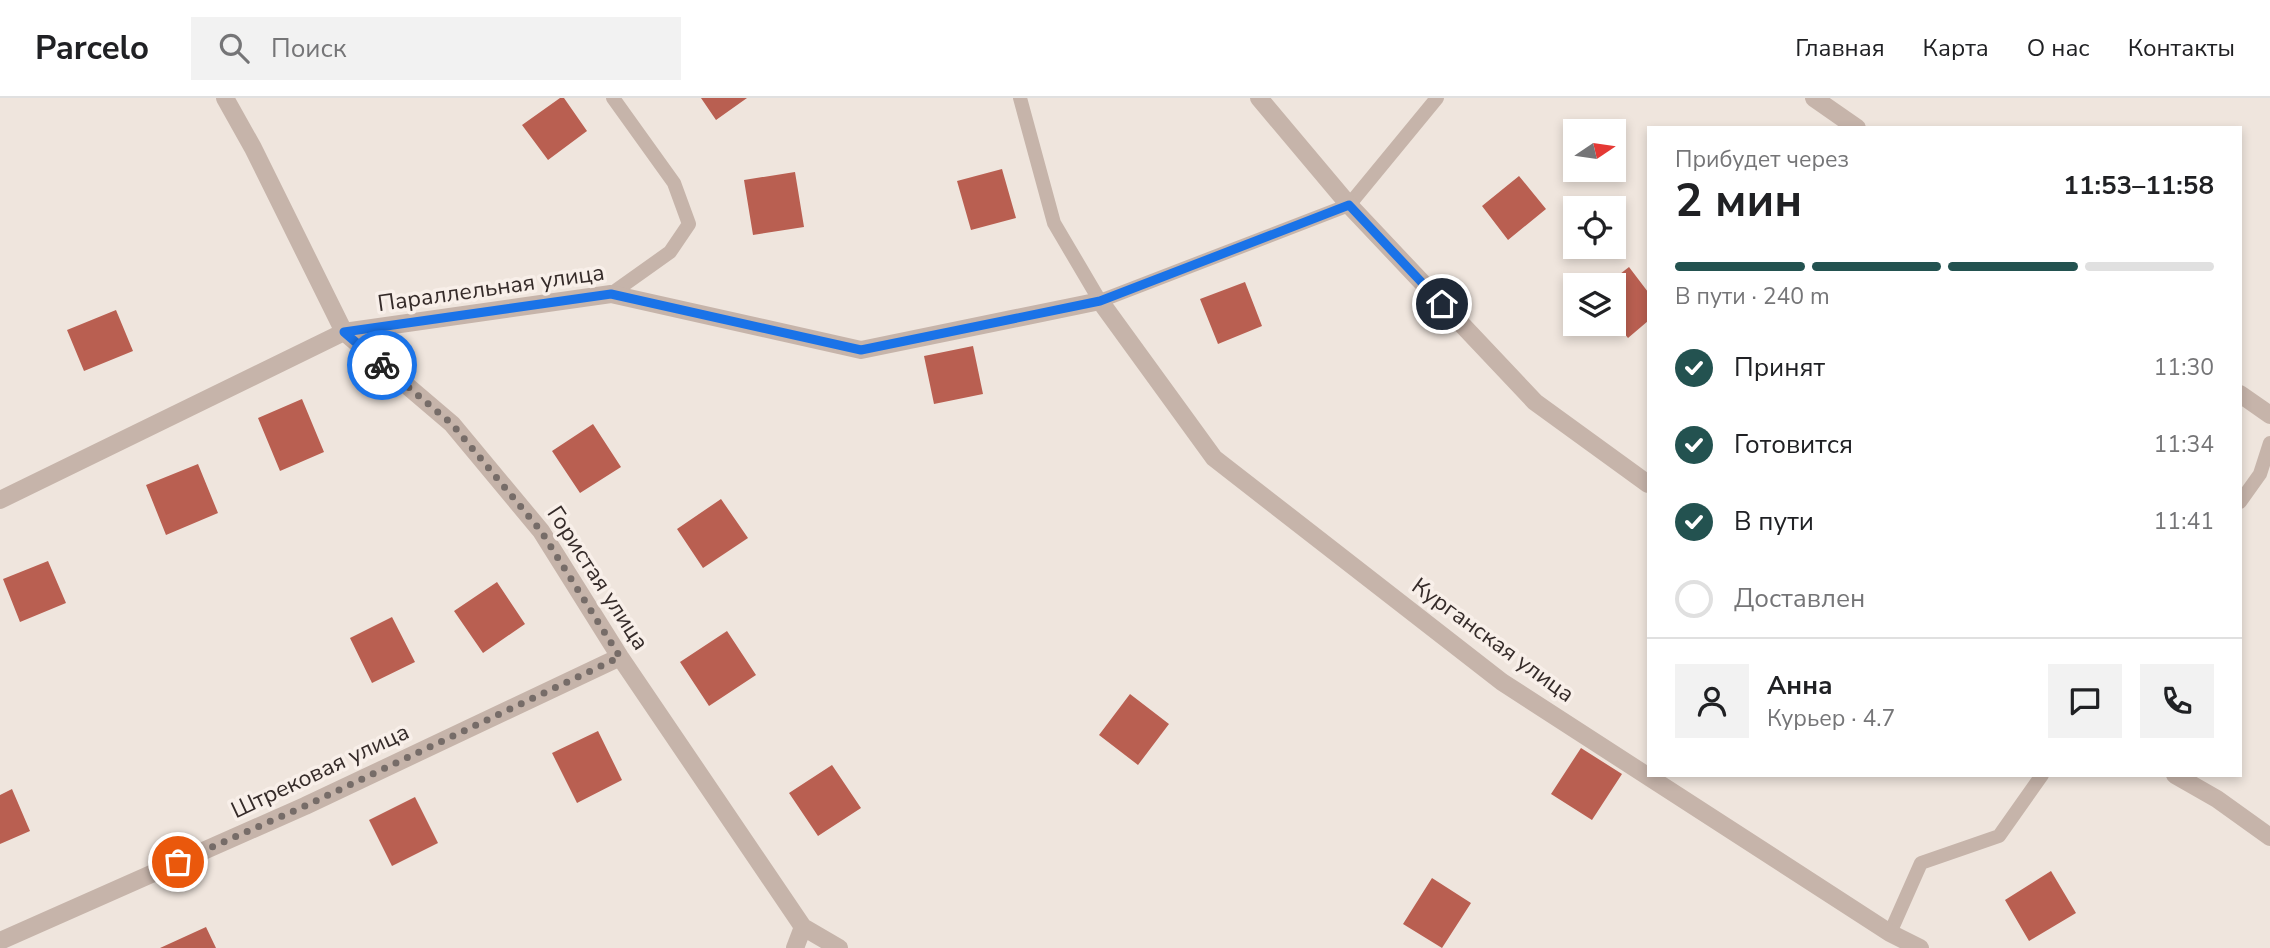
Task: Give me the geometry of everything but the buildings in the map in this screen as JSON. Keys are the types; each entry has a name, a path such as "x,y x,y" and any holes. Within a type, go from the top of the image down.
{"street":[{"name":"Гористая улица","path":"225,98 253,148 344,332 452,424 541,531 620,657 803,927 839,948"},
{"path":"1259,98 1349,205 1535,402 1647,483"},
{"path":"1814,98 1854,126"},
{"name":"Параллельная улица","path":"0,500 344,332 611,294 861,350 1100,301"},
{"name":"Курганская улица","path":"1100,301 1214,458 1502,682 1647,776"},
{"path":"2242,395 2270,415"},
{"name":"Штрековая улица","path":"0,941 305,806 620,657"},
{"name":"Курганская улица","path":"1649,777 1890,933 1920,948"},
{"path":"2178,777 2217,799 2270,836"},
{"path":"795,948 803,927"}],"lane":[{"path":"611,294 670,253 689,224 674,183 614,98"},
{"path":"1020,98 1054,223 1100,301 1349,205 1437,98"},
{"path":"2242,499 2260,474 2270,443"},
{"path":"1890,933 1922,863 1998,836 2041,777"}],"way so far":[{"path":"178,862 305,806 620,657 541,531 452,424 382,365"}],"route":[{"path":"382,365 344,332 611,294 861,350 1100,301 1349,205 1442,304"}]}
